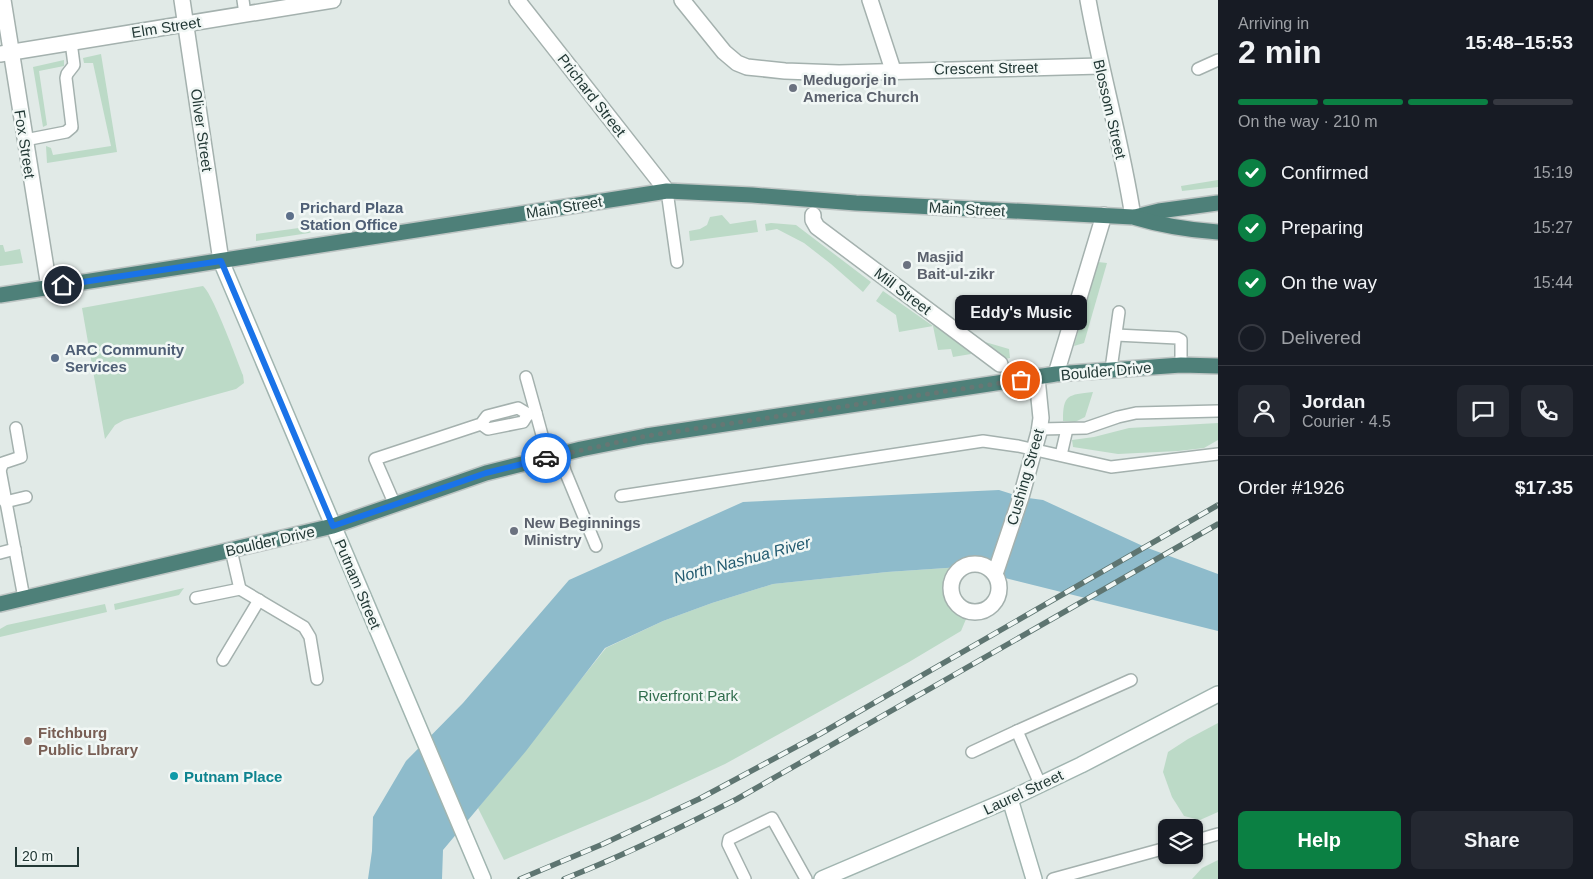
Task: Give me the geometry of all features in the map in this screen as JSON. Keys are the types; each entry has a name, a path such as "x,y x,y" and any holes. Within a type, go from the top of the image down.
{"highway":[{"name":"Main Street","path":"0,295 667,191 1133,217 1165,226 1218,232"},
{"name":"Main Street","path":"1133,217 1159,211 1218,203"},
{"name":"Boulder Drive","path":"0,604 333,526 486,473 646,436 1056,374 1181,365 1218,366"}],"street":[{"name":"Fox Street","path":"3,0 5,53 25,140 49,287"},
{"name":"Oliver Street","path":"182,0 221,261"},
{"name":"Elm Street","path":"5,53 186,24 244,7 333,0"},
{"name":"Prichard Street","path":"518,0 667,191"},
{"path":"870,0 893,70"},
{"name":"Blossom Street","path":"1088,0 1129,188 1133,217"},
{"name":"Crescent Street","path":"685,4 724,52 737,63 747,67 785,72 839,73 893,70 1101,66"},
{"name":"Mill Street","path":"813,215 817,228 1000,364"},
{"path":"1056,374 1104,215"},
{"name":"Putnam Street","path":"221,261 483,879"},
{"name":"Cushing Street","path":"996,574 990,568 980,564 970,564 961,567 954,574 950,582 950,592 954,601 960,608 969,612 979,612 995,602 999,593 999,583 996,574 1021,497 1040,429 1041,418 1037,378"},
{"name":"Laurel Street","path":"822,879 1040,784 1218,694"},
{"path":"1010,798 1034,879"}],"lane":[{"path":"25,140 66,132 72,126 66,78 66,74 74,65 72,42"},
{"path":"1198,69 1218,60"},
{"path":"667,191 677,262"},
{"path":"1111,369 1119,312"},
{"path":"1116,336 1177,338 1181,340 1182,346 1181,365"},
{"path":"526,377 532,414 555,456 565,470 596,546"},
{"path":"1040,429 1086,428 1136,413 1218,411"},
{"path":"395,504 375,459 481,424 488,429 523,422 532,414"},
{"path":"16,428 21,457 4,463 0,470 3,497 24,598"},
{"path":"1061,455 1067,429"},
{"path":"621,496 983,441 1035,449 1111,467 1218,454"},
{"path":"3,497 26,497"},
{"path":"0,553 14,549"},
{"path":"231,550 240,589"},
{"path":"196,598 240,589 304,627 310,636 317,679"},
{"path":"222,660 259,600"},
{"path":"972,752 1131,680"},
{"path":"1017,731 1040,784"},
{"path":"745,879 728,844 728,839 772,818 806,879"},
{"path":"1203,838 1218,834"},
{"path":"1053,879 1158,850"}],"green space":[{"path":"101,54 117,152 47,163 46,146 51,148 53,155 111,146 93,63 84,63 83,58"},
{"path":"64,60 64,66 39,71 47,125 43,127 33,67"},
{"path":"1218,180 1218,187 1182,191 1181,186"},
{"path":"722,215 730,224 756,220 758,232 690,241 689,231 700,229 707,225 710,217"},
{"path":"765,224 796,225 871,282 863,292 804,243 777,229 766,231"},
{"path":"320,225 309,233 256,241 256,234"},
{"path":"0,245 3,245 5,252 20,249 23,263 0,266"},
{"path":"1098,262 1107,263 1084,343 1074,346"},
{"path":"203,286 213,301 225,328 243,375 244,383 236,389 124,420 115,425 105,439 82,308"},
{"path":"883,291 933,326 899,332 896,315 876,301"},
{"path":"936,323 973,350 971,354 953,357 951,349 938,350 933,326"},
{"path":"985,342 1009,349 1010,358 1001,360 983,346"},
{"path":"1093,392 1085,417 1075,422 1063,421 1064,406 1069,397"},
{"path":"1218,423 1218,440 1204,448 1118,454 1073,447 1072,440 1094,437 1129,428"},
{"name":"Riverfront Park","path":"961,567 952,580 950,592 956,603 969,612 961,631 725,764 647,800 504,860 478,808 606,648 663,621 773,584 887,572"},
{"path":"184,588 179,595 115,610 114,604"},
{"path":"105,604 107,612 0,637 0,629 7,625"},
{"path":"1218,723 1218,812 1202,819 1184,816 1172,797 1163,772 1168,752"},
{"path":"1218,860 1218,879 1192,879 1202,868"}],"water":[{"name":"North Nashua River","path":"999,490 1021,497 1043,500 1145,547 1218,574 1218,631 961,567 887,572 773,584 663,621 605,648 526,751 443,850 442,879 368,879 372,851 373,817 406,761 463,703 569,580 743,502"}],"railway":[{"path":"520,879 603,844 699,799 820,734 1218,505"},
{"path":"564,879 608,861 737,799 1218,524"}],"way so far":[{"path":"546,458 646,436 1021,380"}],"place":[{"name":"Medugorje in America Church","path":"793,88"},
{"name":"Prichard Plaza Station Office","path":"290,216"},
{"name":"Masjid Bait-ul-zikr","path":"907,265"},
{"name":"ARC Community Services","path":"55,358"},
{"name":"Eddy's Music","path":"1021,380"},
{"name":"New Beginnings Ministry","path":"514,531"},
{"name":"Fitchburg Public LIbrary","path":"28,741"},
{"name":"Putnam Place","path":"174,776"}],"route":[{"path":"63,285 221,261 333,526 486,473 546,458"}]}
